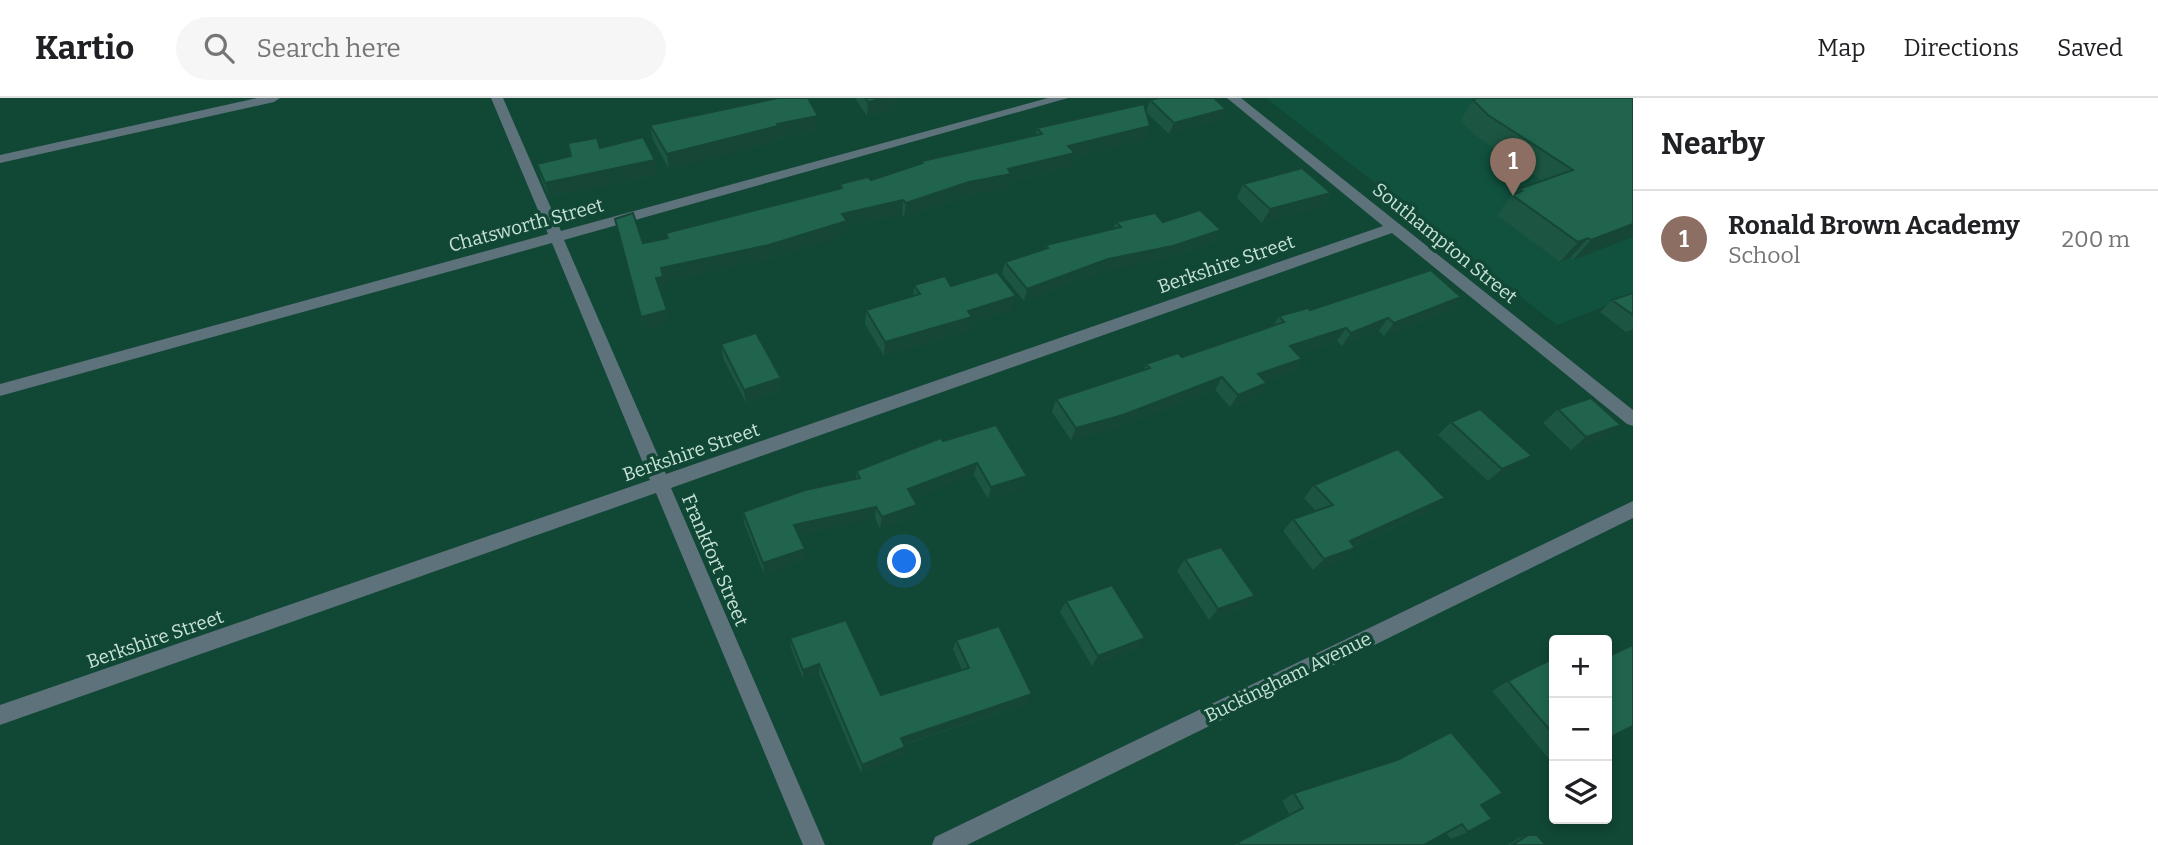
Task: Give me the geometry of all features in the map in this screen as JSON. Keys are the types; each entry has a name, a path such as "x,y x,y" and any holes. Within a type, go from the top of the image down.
{"street":[{"path":"0,159 274,98"},
{"name":"Frankfort Street","path":"496,98 814,845"},
{"name":"Chatsworth Street","path":"0,390 1062,98"},
{"name":"Southampton Street","path":"1233,98 1633,419"},
{"name":"Berkshire Street","path":"0,715 1395,227"},
{"name":"Buckingham Avenue","path":"943,845 1633,509"}],"shaded area":[{"path":"1266,98 1633,98 1633,295 1557,325"}],"building":[{"path":"778,98 808,98 818,116 777,124 778,126 667,154 650,125"},
{"path":"865,98 884,98 868,102"},
{"path":"1214,98 1226,109 1174,123 1150,100"},
{"path":"1633,98 1633,224 1591,240 1588,238 1578,242 1512,195 1522,191 1519,189 1573,170 1488,115 1473,100"},
{"path":"1144,104 1150,126 1068,146 1075,153 1008,169 1011,174 969,182 906,203 903,200 842,214 847,221 769,245 661,268 663,277 656,278 667,310 641,317 615,219 633,213 643,243 668,238 666,233 842,188 840,184 868,177 871,180 923,163 922,161 1042,134 1037,128"},
{"path":"643,137 655,160 545,183 537,164 571,156 568,143 597,138 600,148"},
{"path":"1302,168 1331,193 1270,209 1243,184"},
{"path":"1200,210 1221,230 1173,246 1108,259 1027,289 1005,262 1048,248 1046,245 1121,227 1116,222 1155,213 1163,222"},
{"path":"1431,270 1461,297 1394,323 1388,318 1351,333 1346,328 1290,346 1302,359 1258,374 1267,383 1238,395 1222,377 1123,415 1076,428 1056,399 1150,368 1146,364 1178,353 1182,357 1284,322 1279,316 1308,308 1310,310"},
{"path":"997,272 1016,296 968,311 972,317 885,342 866,310 920,294 914,285 945,276 951,286"},
{"path":"1633,293 1633,315 1612,300"},
{"path":"756,333 781,378 744,390 721,344"},
{"path":"1591,398 1621,425 1586,437 1558,409"},
{"path":"1480,409 1532,456 1502,469 1451,422"},
{"path":"996,425 1027,476 991,487 977,463 908,489 917,505 882,517 876,507 794,525 805,549 763,563 743,512 805,490 860,478 856,471 907,451 941,438 943,441"},
{"path":"1398,449 1445,498 1350,541 1355,548 1324,559 1293,519 1333,505 1314,485"},
{"path":"1221,547 1255,596 1218,609 1185,559"},
{"path":"1112,585 1145,638 1098,656 1066,601"},
{"path":"846,620 881,695 969,668 956,640 999,626 1032,694 901,738 905,747 862,765 819,664 803,670 790,638"},
{"path":"1633,645 1633,726 1612,736 1612,698 1612,655"},
{"path":"1549,660 1549,729 1508,681"},
{"path":"1451,732 1503,793 1481,805 1492,819 1468,832 1462,824 1424,845 1240,845 1238,842 1303,808 1294,793 1397,760"},
{"path":"1528,835 1537,835 1546,845 1512,845"}],"place":[{"name":"Ronald Brown Academy","path":"1513,196"}]}
